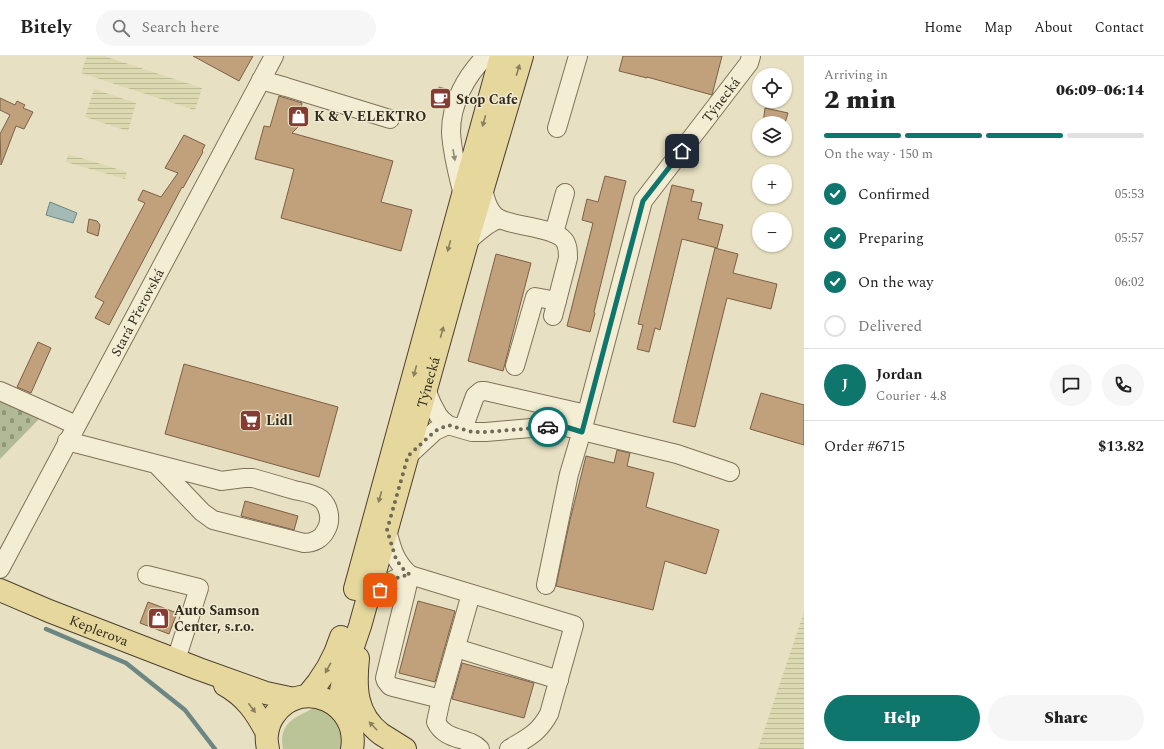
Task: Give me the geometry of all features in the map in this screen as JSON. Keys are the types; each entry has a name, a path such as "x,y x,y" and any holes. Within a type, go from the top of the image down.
{"main road":[{"name":"Týnecká","path":"352,740 348,720 341,709 340,691 343,676 367,604 467,242 473,192 501,56"},
{"name":"Týnecká","path":"267,741 271,720 278,710 282,706 301,698 319,683 328,668 342,636 473,192 522,56"},
{"name":"Keplerova","path":"0,590 49,611 198,669 266,693 301,698"},
{"path":"360,626 356,674 359,704 368,721 381,734 405,749"},
{"name":"Keplerova","path":"198,669 240,694 253,709 267,741"},
{"path":"301,698 321,698 341,709"},
{"path":"352,740 386,749"}],"street":[{"name":"Stará Přerovská","path":"0,569 67,441 274,56"},
{"path":"486,56 472,71 460,91 453,116 451,132 454,152 473,192 484,196 490,209 500,219 554,233 564,240 568,250 568,258 555,309 535,296 515,366"},
{"path":"557,128 578,56"},
{"name":"Týnecká","path":"546,585 569,474 643,201 749,63 751,56"},
{"path":"261,80 390,119"},
{"path":"554,233 565,193"},
{"path":"467,242 493,221 500,219"},
{"path":"426,389 435,411 442,420 455,427 472,432 543,427 566,427 584,423"},
{"path":"0,391 76,425"},
{"path":"408,456 435,431 455,427 475,396 481,391 485,391 730,472"},
{"path":"67,441 218,480 252,478 311,494 320,499 328,509 330,518 328,526 326,531 318,540 304,544 213,520 202,512 156,464"},
{"path":"387,530 396,559 402,568 410,575 574,625 560,680 551,708 544,723 538,731 509,749"},
{"path":"147,575 199,588 176,660"},
{"path":"367,604 389,582 399,577 410,575"},
{"path":"410,575 385,678 390,686 422,687"},
{"path":"422,687 456,648 471,594"},
{"path":"456,648 560,680"},
{"path":"422,687 438,727 443,732 456,739 470,743 480,749"}],"shaded area":[{"path":"87,56 104,56 202,88 195,110 81,73"},
{"path":"94,89 136,103 128,131 85,117"},
{"path":"68,154 127,172 125,179 66,162"},
{"path":"804,612 804,749 758,749"}],"green space":[{"path":"0,399 41,417 0,459"},
{"path":"318,706 330,713 341,729 342,749 283,749 283,732 286,726 296,717"}],"water":[{"path":"50,202 77,213 73,223 46,215"}],"building":[{"path":"193,56 253,56 239,81"},
{"path":"623,56 722,56 712,95 619,71"},
{"path":"439,87 450,90 444,107 434,104"},
{"path":"279,96 302,103 301,109 307,111 304,121 292,133 393,161 381,202 412,210 401,251 281,218 294,169 255,159 264,126 270,127"},
{"path":"0,98 15,105 17,101 25,105 23,108 33,112 24,129 16,126 1,165 0,134 10,115 0,110"},
{"path":"765,108 788,113 787,116 764,116"},
{"path":"184,135 205,145 202,151 203,152 183,188 182,187 109,325 95,318 104,302 95,297 145,203 138,200 143,190 161,197 178,173 165,168"},
{"path":"605,176 626,181 590,332 567,326 593,223 582,220 587,199 598,202"},
{"path":"672,185 694,190 691,201 702,203 698,219 723,225 717,248 682,239 660,330 655,328 649,352 637,349 643,325 638,324"},
{"path":"89,219 97,221 100,225 98,236 87,232"},
{"path":"715,248 738,254 733,273 777,284 771,309 727,298 695,427 673,422"},
{"path":"496,254 531,263 503,371 468,361"},
{"path":"38,342 51,348 31,393 17,387"},
{"name":"Lidl","path":"184,364 338,407 319,477 165,434"},
{"path":"761,393 804,405 804,445 750,429"},
{"path":"617,450 630,453 627,466 654,473 646,507 719,530 706,574 665,561 653,610 556,586 586,456 614,463"},
{"path":"245,501 298,516 294,530 241,516"},
{"path":"418,601 455,611 435,682 399,673"},
{"name":"Auto Samson Center, s.r.o.","path":"148,602 177,613 169,634 140,623"},
{"path":"462,663 534,683 524,718 452,699"}],"waterway":[{"path":"46,629 126,663 185,710 215,749"}],"way so far":[{"path":"380,590 394,579 410,575 402,568 396,559 387,530 408,456 435,431 448,425 472,432 548,427"}],"place":[{"name":"Stop Cafe","path":"441,99"},
{"name":"K & V ELEKTRO","path":"299,116"},
{"name":"Lidl","path":"251,420"},
{"name":"Auto Samson Center, s.r.o.","path":"158,618"}],"route":[{"path":"548,427 566,427 582,432 643,201 682,151"}]}
